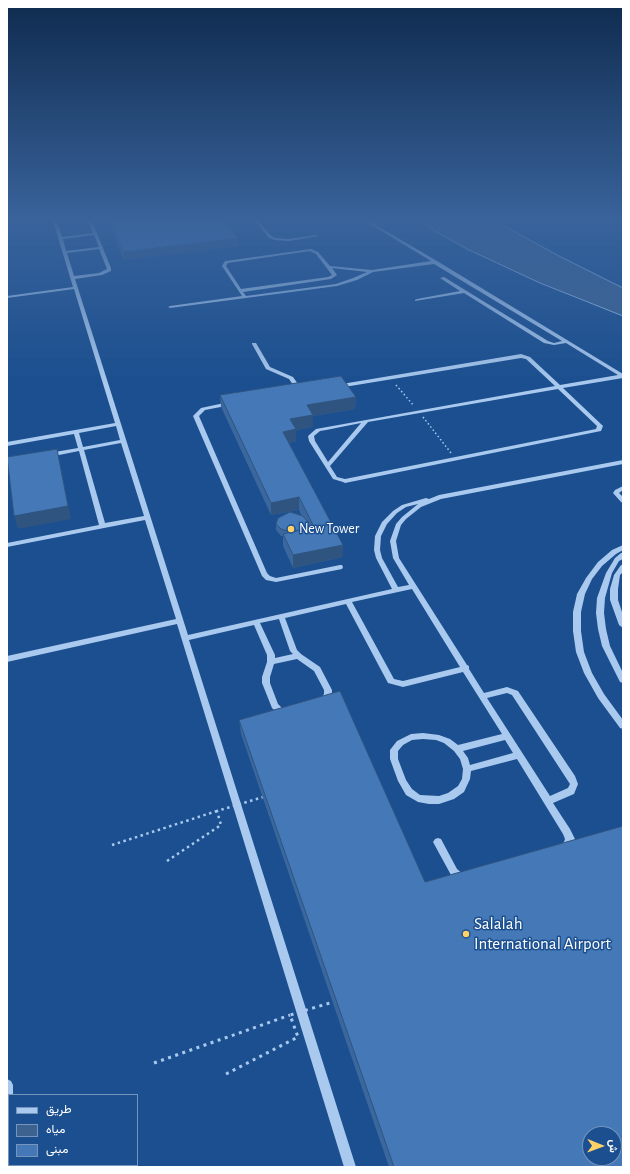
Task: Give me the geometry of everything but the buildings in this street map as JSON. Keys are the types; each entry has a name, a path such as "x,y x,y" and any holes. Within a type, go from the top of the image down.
{"street":[{"path":"87,276 72,278 119,424 350,1167"},
{"path":"231,276 244,297"},
{"path":"240,290 329,278 333,276"},
{"path":"170,308 337,284 362,276"},
{"path":"458,276 623,376"},
{"path":"442,278 546,342 554,344 566,342"},
{"path":"7,297 76,288"},
{"path":"417,300 464,292"},
{"path":"254,344 268,368 291,378 296,382 301,392"},
{"path":"331,388 521,356 528,358 559,387 600,426 599,430 351,481 340,481 335,478 312,441 311,436 313,432 324,428 366,421 559,387 623,376"},
{"path":"294,394 309,391"},
{"path":"233,404 203,409 196,416 264,574 268,578 276,580 340,567"},
{"path":"327,466 366,421"},
{"path":"7,444 119,424"},
{"path":"76,432 102,526"},
{"path":"44,456 124,441"},
{"path":"396,590 379,558 377,543 380,529 389,517 404,506 424,500 623,462"},
{"path":"623,488 616,493 623,501"},
{"path":"440,498 411,512 404,518 395,532 393,540 396,558 567,832 570,839 568,845 555,851"},
{"path":"7,545 148,517"},
{"path":"623,547 614,552 600,564 589,578 581,594 577,612 577,631 580,652 588,673 601,696 623,726"},
{"path":"623,555 617,560 609,573 602,598 600,613 606,646 623,680"},
{"path":"623,567 617,575 614,600 623,625"},
{"path":"609,573 617,575"},
{"path":"185,638 414,586"},
{"path":"348,601 391,680 403,684 466,668"},
{"path":"280,616 294,651 298,656 317,669 328,690 326,700 314,705"},
{"path":"7,659 179,621"},
{"path":"256,622 271,655 266,684 276,706 285,712 299,709"},
{"path":"271,662 298,656"},
{"path":"483,696 506,690 515,693 572,780 574,784 571,791 548,801"},
{"path":"423,736 436,737 447,741 457,749 464,758 467,769 466,779 461,789 451,796 439,800 418,798 409,792 402,781 394,759 394,750 400,742 423,736"},
{"path":"457,749 508,736"},
{"path":"467,769 520,755"},
{"path":"438,842 457,876 462,878 468,877"},
{"path":"7,1085 8,1100"}],"path":[{"path":"112,845 263,797"},
{"path":"168,861 221,826 217,811"},
{"path":"154,1063 290,1015 333,1002"},
{"path":"226,1074 298,1037 290,1015"}],"water":[{"path":"525,276 599,276 623,288 623,316"}],"place":[{"name":"New Tower","path":"291,529"},
{"name":"Salalah International Airport","path":"466,934"}]}
